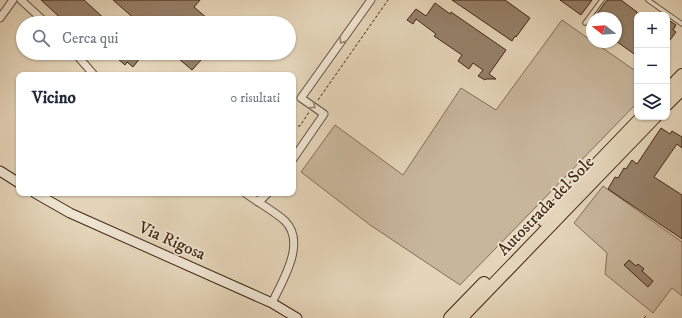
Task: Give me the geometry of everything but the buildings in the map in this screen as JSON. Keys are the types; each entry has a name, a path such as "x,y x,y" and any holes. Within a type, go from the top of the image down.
{"highway":[{"path":"670,88 682,75"},
{"path":"670,101 682,89"},
{"name":"Autostrada del Sole","path":"450,318 639,120"},
{"name":"Autostrada del Sole","path":"462,318 652,120"}],"main road":[{"path":"0,171 16,181"},
{"name":"Via Rigosa","path":"40,196 70,213 272,303 297,318"}],"street":[{"path":"0,18 13,0"},
{"path":"21,0 38,16"},
{"path":"296,154 324,114 301,98 370,0"},
{"path":"81,60 91,72"},
{"path":"250,196 285,222 293,234 295,247 293,256 272,303"},
{"path":"257,201 265,196"}],"lane":[{"path":"585,23 602,0"},
{"path":"648,0 682,24"}],"path":[{"path":"318,100 388,0"},
{"path":"296,126 300,126 312,108"}],"shaded area":[{"path":"562,20 586,37 586,48 603,48 634,70 634,106 460,285 370,225 301,172 335,125 403,175 461,88 496,110"},
{"path":"603,186 682,242 682,296 672,288 653,313 605,274 607,253 574,223"}]}
